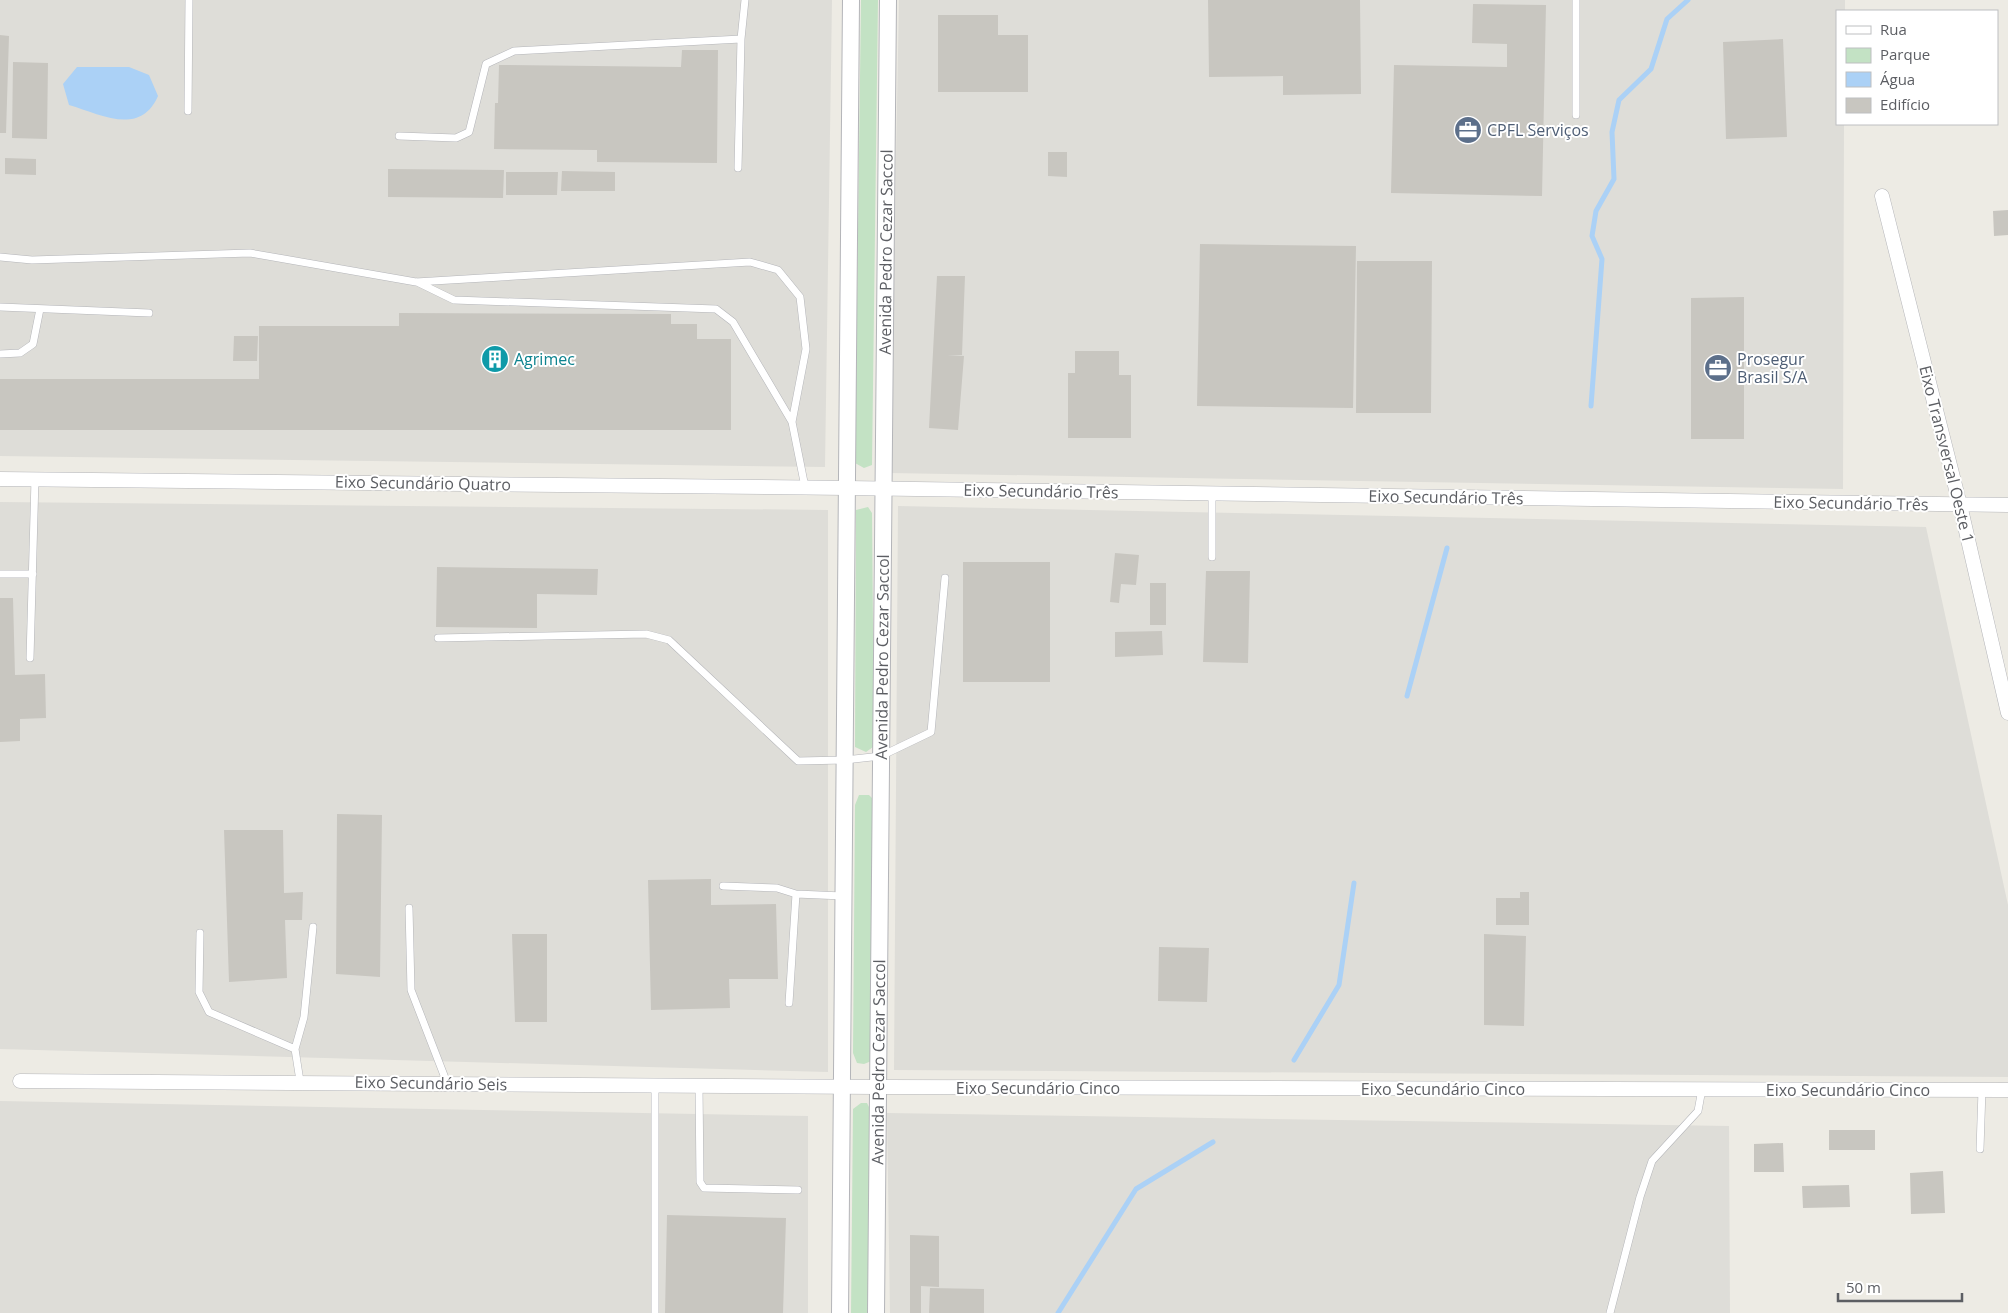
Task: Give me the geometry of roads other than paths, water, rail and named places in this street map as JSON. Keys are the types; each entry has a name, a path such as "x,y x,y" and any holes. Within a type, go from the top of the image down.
{"street":[{"path":"840,1313 851,0"},
{"name":"Avenida Pedro Cezar Saccol","path":"876,1313 888,0"},
{"name":"Eixo Transversal Oeste 1","path":"1882,196 1960,505 2008,713"},
{"name":"Eixo Secundário Quatro","path":"0,479 847,488"},
{"name":"Eixo Secundário Três","path":"847,488 2008,505"},
{"name":"Eixo Secundário Seis","path":"20,1081 300,1081 842,1087"},
{"name":"Eixo Secundário Cinco","path":"842,1087 2008,1090"}],"lane":[{"path":"188,111 189,0"},
{"path":"738,168 741,39 745,0"},
{"path":"1576,0 1576,116"},
{"path":"400,136 456,138 470,132 486,64 514,51 741,39"},
{"path":"0,256 32,260 250,254 416,282 750,262 778,270 800,297 806,349 792,422"},
{"path":"416,282 454,300 716,310 733,322 792,422 805,487"},
{"path":"0,307 149,313"},
{"path":"0,354 20,354 33,344 40,309"},
{"path":"30,658 35,479"},
{"path":"1212,493 1212,557"},
{"path":"0,574 33,574"},
{"path":"438,638 646,634 669,640 798,761 845,760 881,756 931,732 945,578"},
{"path":"723,886 777,888 796,894 843,896"},
{"path":"789,1003 796,894"},
{"path":"410,908 411,990 447,1083"},
{"path":"300,1081 295,1049 304,1017 313,927"},
{"path":"200,933 199,992 209,1012 295,1049"},
{"path":"655,1085 655,1313"},
{"path":"699,1085 700,1182 704,1188 798,1190"},
{"path":"1610,1313 1640,1198 1652,1161 1698,1111 1702,1089"},
{"path":"1980,1149 1982,1090"}],"water":[{"path":"77,67 129,67 149,75 158,96 150,109 141,116 130,119 106,117 69,105 63,84"}],"waterway":[{"path":"1591,406 1602,259 1592,236 1596,211 1614,179 1612,132 1619,100 1651,69 1667,19 1688,0"},
{"path":"1407,696 1447,548"},
{"path":"1294,1060 1339,985 1354,883"},
{"path":"1058,1313 1136,1189 1213,1142"}],"place":[{"name":"CPFL Serviços","path":"1468,130"},
{"name":"Agrimec","path":"495,359"},
{"name":"Prosegur Brasil S/A","path":"1718,368"}]}
